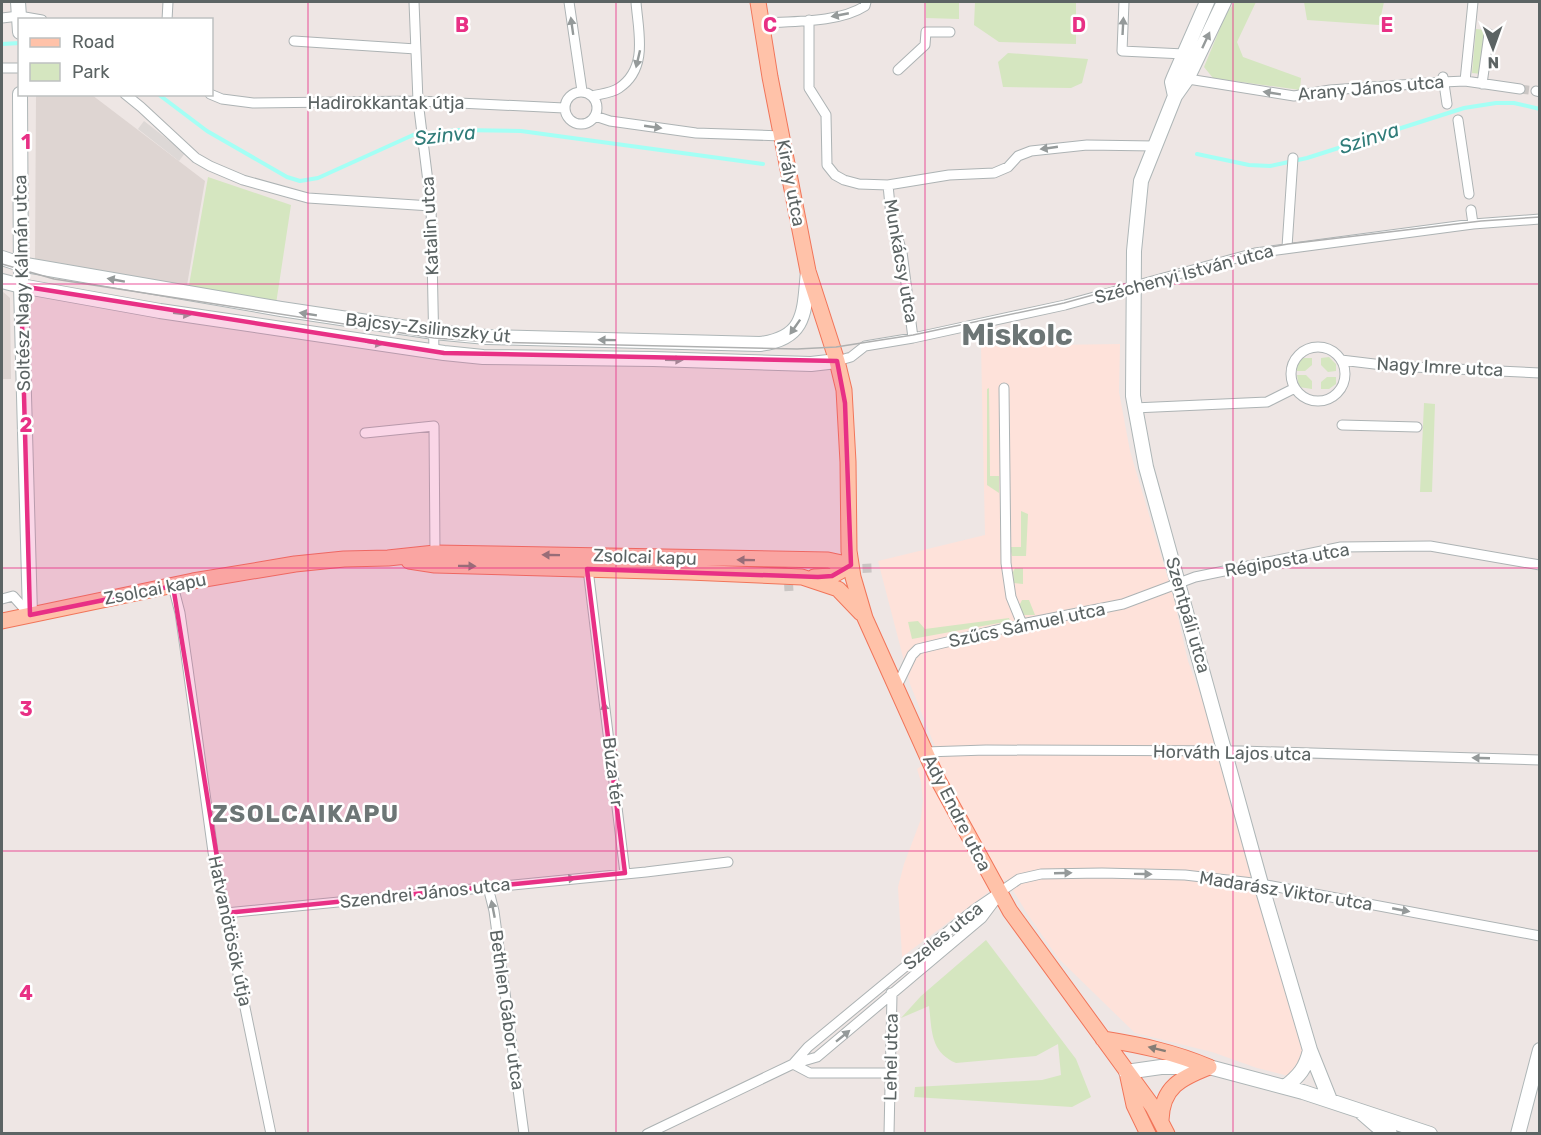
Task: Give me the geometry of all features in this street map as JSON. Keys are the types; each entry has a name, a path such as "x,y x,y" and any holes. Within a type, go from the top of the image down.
{"main road":[{"name":"Király utca","path":"759,2 808,271 837,361"},
{"name":"Ady Endre utca","path":"837,361 845,403 850,566 865,618 925,752 956,814 1018,925 1147,1098 1164,1127"},
{"name":"Zsolcai kapu","path":"2,621 295,564 435,553 828,560 850,566"},
{"name":"Zsolcai kapu","path":"388,558 435,565 588,568 802,577"},
{"name":"Ady Endre utca","path":"845,594 850,566"},
{"path":"802,577 832,576 850,566"},
{"path":"802,577 838,589 865,618"},
{"path":"1103,1039 1181,1055 1209,1067"},
{"path":"1164,1127 1161,1106 1167,1093 1184,1077 1209,1067"},
{"path":"1126,1072 1134,1105 1148,1134"}],"street":[{"path":"18,2 19,18"},
{"path":"167,18 168,2"},
{"name":"Katalin utca","path":"414,2 418,101 431,206 434,352"},
{"path":"569,2 582,91"},
{"path":"592,96 618,89 634,74 641,56 636,2"},
{"path":"762,23 809,20 856,12 865,6 866,2"},
{"path":"1124,2 1122,51 1184,54"},
{"path":"1180,78 1184,54 1207,2"},
{"path":"1180,78 1224,2"},
{"path":"1465,81 1473,2"},
{"path":"2,18 18,21"},
{"path":"809,20 809,88 826,115 827,165 835,175 844,180 859,184 888,185 949,175 994,173 1008,167 1018,156 1031,151 1059,147 1108,145 1154,146"},
{"path":"898,70 925,45 926,32 950,32"},
{"path":"1482,84 1489,34"},
{"path":"294,41 416,49"},
{"path":"2,68 18,68"},
{"name":"Arany János utca","path":"1180,78 1294,96 1330,90 1443,79 1520,89"},
{"name":"Szentpáli utca","path":"1180,78 1141,181 1134,251 1134,408 1146,467 1261,884 1310,1050 1330,1100"},
{"path":"1443,79 1447,104"},
{"path":"582,91 592,96 597,106 595,116 588,123 576,124 566,116 564,108 569,96 582,91"},
{"name":"Hadirokkantak útja","path":"213,95 253,104 418,101 564,108"},
{"name":"Soltész Nagy Kálmán utca","path":"20,96 20,264 30,615"},
{"path":"127,96 196,158 243,180 308,198 431,206"},
{"path":"595,116 610,121 696,133 782,136"},
{"path":"1458,120 1469,194"},
{"path":"1287,247 1293,158"},
{"name":"Munkácsy utca","path":"888,185 891,216 902,252 913,338"},
{"path":"1471,210 1473,224"},
{"name":"Széchenyi István utca","path":"837,361 851,357 865,346 913,338 1065,305 1228,259 1287,247 1473,224 1539,219"},
{"name":"Bajcsy-Zsilinszky út","path":"2,258 20,264 292,311 434,332 486,337 760,344 783,339 793,333 805,303 808,271"},
{"name":"Bajcsy-Zsilinszky út","path":"2,280 21,286 160,311 434,352 483,357 811,364 837,361"},
{"path":"1314,347 1322,347 1330,350 1341,360 1344,368 1343,383 1333,395 1317,400 1301,395 1295,388 1291,374 1295,359 1300,353 1314,347"},
{"name":"Nagy Imre utca","path":"1341,360 1391,366 1539,373"},
{"path":"1004,388 1006,563 1011,597 1022,624"},
{"path":"1134,408 1266,402 1295,388"},
{"path":"1342,425 1417,427"},
{"path":"365,433 434,426 435,553"},
{"name":"Régiposta utca","path":"1178,583 1195,577 1341,547 1430,546 1539,565"},
{"name":"Búza tér","path":"588,568 625,873"},
{"name":"Szűcs Sámuel utca","path":"896,689 912,655 918,649 1022,624 1123,604 1178,583"},
{"name":"Hatvanötösök útja","path":"173,586 186,658 213,852 271,1134"},
{"path":"2,598 13,596 30,615"},
{"name":"Horváth Lajos utca","path":"925,752 967,750 1241,751 1539,760"},
{"path":"625,873 728,862"},
{"name":"Madarász Viktor utca","path":"1000,894 1018,879 1060,872 1185,875 1261,884 1539,936"},
{"name":"Szendrei János utca","path":"226,913 625,873"},
{"name":"Bethlen Gábor utca","path":"488,887 494,911 524,1134"},
{"name":"Szeles utca","path":"793,1064 808,1047 975,909 1000,894"},
{"name":"Szeles utca","path":"647,1134 793,1064 817,1057 982,918 1000,894"},
{"name":"Lehel utca","path":"884,984 892,995 889,1134"},
{"path":"1285,1087 1299,1076 1307,1063 1310,1050"},
{"path":"1518,1134 1539,1050"},
{"path":"793,1064 810,1073 890,1073"},
{"path":"1126,1072 1161,1067 1209,1067 1330,1100 1430,1134"},
{"path":"1359,1110 1390,1134"}],"highlighted area":[{"path":"21,286 444,353 837,361 845,403 851,565 832,576 818,577 587,569 625,873 226,913 173,586 30,615"}],"shaded area":[{"path":"36,96 93,96 205,181 186,291 35,263"},
{"path":"144,121 185,153 179,161 138,129"},
{"path":"2,291 10,298 11,379 2,379"},
{"path":"1120,344 1119,392 1130,451 1173,595 1188,661 1220,747 1310,1065 1288,1076 1212,1052 1135,1033 1058,958 1006,879 902,957 898,887 921,819 923,800 917,769 938,754 910,684 878,561 985,535 981,346"}],"green space":[{"path":"926,2 959,2 959,19 926,18"},
{"path":"975,2 1076,2 1076,44 999,42 974,25"},
{"path":"1235,2 1256,2 1237,42 1243,57 1301,78 1300,90 1213,78 1204,67 1226,14"},
{"path":"1304,2 1384,2 1379,25 1307,20"},
{"path":"1476,29 1486,30 1482,74 1472,73"},
{"path":"1008,53 1088,59 1082,83 1071,88 1003,87 998,62"},
{"path":"208,177 291,205 276,304 188,291"},
{"path":"1329,357 1336,364 1336,371 1328,372 1321,365 1321,358"},
{"path":"1304,358 1312,358 1312,365 1305,371 1297,371 1298,363"},
{"path":"1297,375 1306,375 1312,381 1312,389 1299,387"},
{"path":"1327,377 1336,377 1336,384 1329,389 1321,389 1321,382"},
{"path":"989,388 990,476 999,476 999,493 987,485 987,389"},
{"path":"1424,403 1435,404 1432,492 1420,492"},
{"path":"1021,511 1028,514 1026,556 1012,556 1010,547 1021,547"},
{"path":"1015,568 1023,568 1023,584 1014,583"},
{"path":"1022,600 1029,600 1035,615 1023,615 1019,606"},
{"path":"1009,618 1010,621 912,639 908,622 918,621 925,629"},
{"path":"986,940 1076,1059 1091,1097 1072,1107 914,1097 915,1087 1042,1080 1061,1075 1058,1044 1036,1056 956,1063 941,1053 937,1046 932,1032 929,1006 901,1018 921,996"}],"waterway":[{"name":"Szinva","path":"2,44 18,43"},
{"name":"Szinva","path":"161,96 207,131 287,177 300,181 318,178 413,135 458,130 521,131 763,164"},
{"name":"Szinva","path":"1197,154 1249,165 1270,166 1307,158 1464,108 1514,103 1540,109"}],"tunnel":[{"path":"1520,89 1536,91"},
{"path":"787,557 789,591"},
{"path":"849,569 873,568"}],"tram line":[{"path":"2,264 54,279 434,338 490,342 797,349 836,347 913,335 1064,303 1255,250 1288,244 1481,221 1540,217"}],"district":[{"name":"Miskolc","path":"1017,335"},
{"name":"ZSOLCAIKAPU","path":"306,814"}]}
